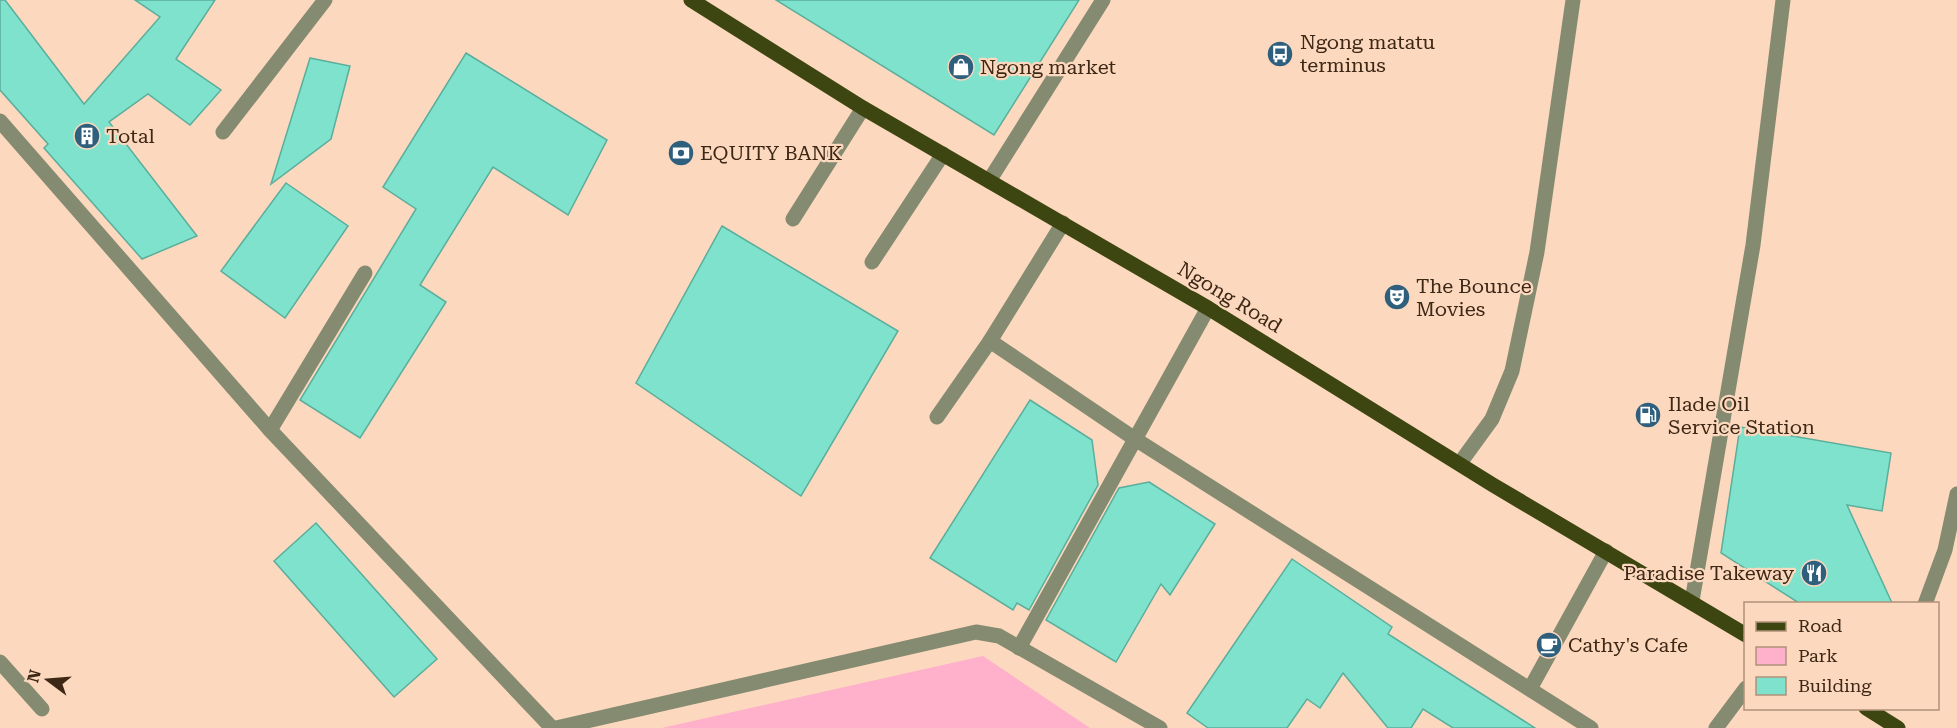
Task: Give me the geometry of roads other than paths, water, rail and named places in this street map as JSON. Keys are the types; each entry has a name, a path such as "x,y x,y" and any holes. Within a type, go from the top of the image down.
{"main road":[{"name":"Ngong Road","path":"691,0 863,108 1208,308 1744,634"},
{"path":"1869,710 1898,728"}],"street":[{"path":"223,132 325,0"},
{"path":"989,180 1103,0"},
{"path":"1460,463 1492,419 1512,371 1537,252 1573,0"},
{"path":"1692,601 1753,245 1783,0"},
{"path":"793,219 863,108"},
{"path":"0,121 270,429 554,728 976,633 999,636 1160,728"},
{"path":"872,262 943,154"},
{"path":"937,417 990,341 1063,223"},
{"path":"270,429 365,273"},
{"path":"1019,648 1208,308"},
{"path":"990,341 1135,439 1591,728"},
{"path":"1925,602 1945,550 1957,494"},
{"path":"1530,689 1606,551"},
{"path":"0,662 42,709"},
{"path":"1716,728 1744,691"}],"place":[{"name":"Ngong matatu terminus","path":"1280,54"},
{"name":"Ngong market","path":"961,67"},
{"name":"Total","path":"87,136"},
{"name":"EQUITY BANK","path":"681,153"},
{"name":"The Bounce Movies","path":"1397,297"},
{"name":"Ilade Oil Service Station","path":"1648,415"},
{"name":"Paradise Takeway","path":"1814,573"},
{"name":"Cathy's Cafe","path":"1549,645"}]}
